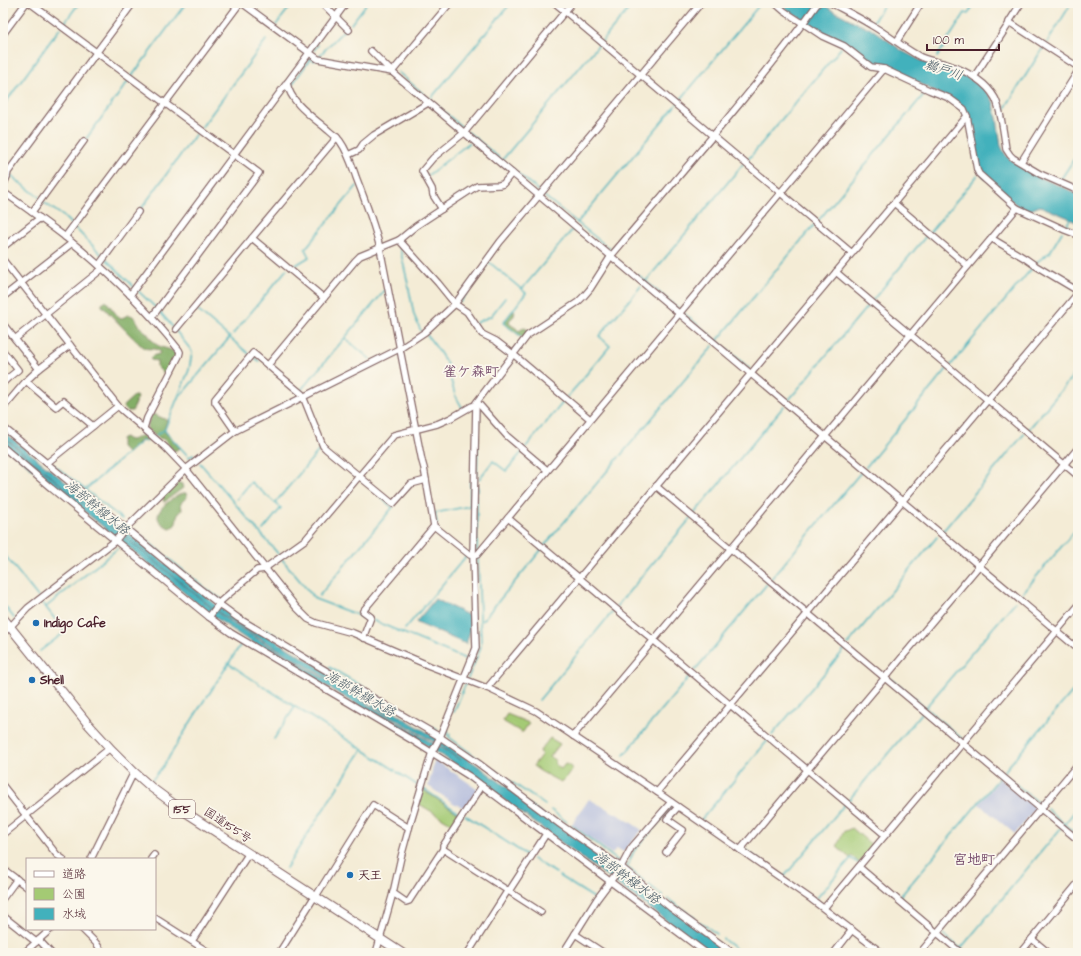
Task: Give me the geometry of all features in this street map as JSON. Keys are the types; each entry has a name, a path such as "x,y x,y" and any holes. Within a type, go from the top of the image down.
{"highway":[{"name":"国道155号","path":"3,618 88,724 134,772 167,799 402,953"}],"street":[{"path":"3,34 26,3"},
{"path":"30,3 259,173 152,317"},
{"path":"3,186 8,178 8,172 133,3"},
{"path":"65,237 241,3 320,60 392,72"},
{"path":"322,3 349,30"},
{"path":"130,295 346,3"},
{"path":"392,72 450,3"},
{"path":"555,3 852,252"},
{"path":"442,209 433,195 432,189 422,171 433,158 464,132 572,3"},
{"path":"3,633 28,608 116,540 125,529 186,469 235,430 401,348 425,332 455,304 500,242 701,3"},
{"path":"775,3 784,11 822,36 844,46 871,67 884,69 949,98 964,109 967,116 979,174 1017,208 1078,235"},
{"path":"210,617 218,605 229,594 257,570 266,569 306,539 394,435 437,424 472,406 476,403 530,333 578,302 584,296 611,256 762,76 818,3"},
{"path":"831,3 870,24 918,56 950,65 962,70 974,78 988,90 995,99 999,109 1006,149 1010,155 1040,174 1078,191"},
{"path":"897,41 921,3"},
{"path":"974,78 1021,3"},
{"path":"1010,22 1078,67"},
{"path":"371,51 392,72 428,103 1078,649"},
{"path":"473,556 476,555 508,518 678,313 884,69"},
{"path":"1021,162 1078,72"},
{"path":"287,83 288,90 294,98 339,140 348,155 372,221 380,248 401,348 434,526 470,556 473,556"},
{"path":"348,155 359,150 363,144 374,136 428,103"},
{"path":"487,688 967,116"},
{"path":"176,329 336,137"},
{"path":"32,212 84,141"},
{"path":"268,366 360,256 399,240 416,226 477,186 503,184 512,173"},
{"path":"3,193 40,218 101,267 152,317 179,350 179,356 147,418 144,428"},
{"path":"894,203 968,266"},
{"path":"573,736 1017,208"},
{"path":"15,338 46,314 101,267 138,212"},
{"path":"3,247 40,218"},
{"path":"252,238 324,298"},
{"path":"657,792 1078,292 991,238"},
{"path":"399,240 455,304 468,312 482,334 496,341 513,354 590,419"},
{"path":"3,297 72,243"},
{"path":"3,260 118,406 144,428 186,469 296,607 311,621 316,624 346,631 487,688 536,711 657,792 824,908 852,930 874,951 882,953"},
{"path":"836,272 1078,476"},
{"path":"3,324 39,369"},
{"path":"3,408 26,381 70,345"},
{"path":"3,351 18,370 3,383"},
{"path":"235,430 215,399 252,353 303,396 323,446 393,504 411,484 426,480"},
{"path":"26,381 56,406 63,401 93,426"},
{"path":"476,403 507,436 547,470"},
{"path":"376,953 409,828 432,751 440,738 477,645 473,556 476,403"},
{"path":"47,463 118,406"},
{"path":"3,427 218,605 254,628 440,738 621,867 724,949 733,953"},
{"path":"3,447 231,633 432,751 469,776 706,953"},
{"path":"740,850 1078,448"},
{"path":"656,486 1078,840"},
{"path":"508,518 885,835"},
{"path":"363,638 371,617 363,611 434,526"},
{"path":"824,908 1078,606"},
{"path":"3,834 110,748"},
{"path":"920,953 1078,764"},
{"path":"91,858 134,772"},
{"path":"3,786 57,855 62,858"},
{"path":"393,893 406,902 409,901 482,786"},
{"path":"563,953 597,899 621,867 632,848 671,802"},
{"path":"279,953 374,805 409,828"},
{"path":"666,852 682,830 667,819 678,807"},
{"path":"468,953 546,834"},
{"path":"443,849 541,912"},
{"path":"192,941 249,853"},
{"path":"858,867 961,953"},
{"path":"3,869 26,886"},
{"path":"3,898 17,879"},
{"path":"1020,953 1078,883"},
{"path":"3,916 51,953"},
{"path":"156,919 210,953"},
{"path":"24,953 50,930"},
{"path":"83,930 96,943 103,953"},
{"path":"834,953 852,930"},
{"path":"575,934 604,953"},
{"path":"1032,938 1049,953"}],"shaded area":[{"path":"435,760 478,789 465,808 455,804 428,786"},
{"path":"1000,779 1036,808 1015,834 979,804"},
{"path":"589,799 624,818 642,830 623,852 617,848 612,854 572,824"}],"green space":[{"path":"106,301 120,319 128,315 133,316 155,344 175,352 176,357 169,372 163,373 157,367 157,361 151,360 150,358 159,354 160,352 144,348 131,336 102,306 102,304"},
{"path":"514,310 514,316 509,321 511,325 519,331 524,328 527,329 528,331 523,338 503,323"},
{"path":"134,396 137,397 134,408 132,411 127,411 123,406"},
{"path":"153,414 167,420 164,431 180,448 175,451 172,450 166,441 158,438 147,429 151,415"},
{"path":"142,435 148,439 140,440 136,446 127,453 121,447 122,438 125,437 131,440"},
{"path":"177,482 182,484 183,488 164,502 163,495"},
{"path":"183,493 186,493 187,497 181,503 182,510 177,516 175,525 169,528 159,521 159,513 168,502"},
{"path":"507,714 529,723 523,732 504,722 503,720"},
{"path":"550,738 560,744 550,757 556,761 554,763 561,769 565,764 568,765 572,770 565,779 560,782 533,766 542,754 539,752"},
{"path":"423,790 461,815 454,825 419,804"},
{"path":"852,828 873,846 859,863 852,856 850,858 837,847 843,832"}],"water":[{"name":"鵜戸川","path":"779,3 821,3 867,28 869,27 904,52 922,61 944,66 960,72 983,88 993,101 1001,146 1008,158 1041,178 1078,195 1078,224 1069,218 1040,206 1028,211 1020,208 982,175 978,168 970,116 966,109 925,86 884,66 873,64 845,44 823,35 801,18 785,9"},
{"name":"海部幹線水路","path":"3,431 215,604 438,739 477,765 730,953 710,953 461,768 432,749 243,637 210,614 3,445 3,437 114,529 3,436","holes":["125,537 214,609 234,623 436,743 461,760 233,624 213,609"]},
{"path":"435,599 470,616 470,630 466,644 416,622"}],"waterway":[{"path":"63,25 79,3"},
{"path":"132,76 186,3"},
{"path":"276,25 293,3"},
{"path":"351,24 367,3"},
{"path":"432,97 511,3"},
{"path":"602,41 634,3"},
{"path":"677,104 761,3"},
{"path":"873,22 885,3"},
{"name":"鵜戸川","path":"937,57 965,13 968,14 975,3"},
{"path":"1047,43 1069,7"},
{"path":"3,106 60,28"},
{"path":"319,56 344,30"},
{"path":"201,128 266,40"},
{"path":"503,159 600,43"},
{"path":"314,50 318,45"},
{"path":"746,162 841,48"},
{"path":"1002,113 1043,48"},
{"path":"291,86 311,58 314,61 315,60"},
{"path":"398,72 463,128"},
{"path":"86,139 129,80"},
{"path":"818,221 926,92"},
{"path":"577,223 675,106"},
{"path":"141,209 198,131"},
{"path":"468,132 539,191"},
{"path":"427,176 469,143"},
{"path":"1061,179 1078,153"},
{"path":"646,281 743,164"},
{"path":"3,170 6,173"},
{"path":"11,176 39,197"},
{"path":"930,232 977,176"},
{"path":"291,268 309,257 305,249 357,186"},
{"path":"543,195 610,249"},
{"path":"42,201 63,216 72,225"},
{"path":"1065,228 1070,219"},
{"path":"717,341 815,224"},
{"path":"75,228 103,256"},
{"path":"522,289 573,229"},
{"path":"1037,262 1050,252 1062,232"},
{"path":"872,301 927,235"},
{"path":"399,244 414,315 421,331"},
{"path":"106,259 134,287"},
{"path":"460,302 489,262 526,293 503,323 522,337"},
{"path":"951,365 1032,268"},
{"path":"233,334 287,269"},
{"path":"638,275 678,308"},
{"path":"584,377 610,346 599,336 641,286"},
{"path":"136,289 156,308"},
{"path":"301,390 386,289"},
{"path":"476,323 491,316 505,298"},
{"path":"788,401 870,303"},
{"path":"197,310 249,354"},
{"path":"159,311 192,353 189,370 165,431 189,457 193,455 195,459"},
{"path":"684,313 749,368"},
{"path":"426,334 446,362 455,395 463,409"},
{"path":"177,400 230,337"},
{"path":"345,338 370,359"},
{"path":"621,455 713,346"},
{"path":"253,357 259,361"},
{"path":"866,467 947,369"},
{"path":"1028,430 1078,370"},
{"path":"567,397 583,379"},
{"path":"525,448 565,400"},
{"path":"693,515 784,406"},
{"path":"477,474 479,408"},
{"path":"155,436 165,429"},
{"path":"943,531 1025,433"},
{"name":"海部幹線水路","path":"86,489 143,440 146,442 151,438"},
{"path":"275,503 321,448"},
{"path":"479,479 493,461 506,471 522,452"},
{"path":"544,546 619,457"},
{"path":"200,463 280,556"},
{"name":"海部幹線水路","path":"53,464 122,519"},
{"path":"771,579 862,471"},
{"path":"437,524 435,513 470,506 470,481"},
{"path":"237,499 251,482 281,508 263,530"},
{"path":"478,485 478,491"},
{"path":"477,495 477,551"},
{"path":"380,497 392,507"},
{"path":"319,596 393,507"},
{"path":"616,607 691,518"},
{"path":"1020,596 1078,527"},
{"name":"海部幹線水路","path":"135,530 210,592 221,599"},
{"path":"848,644 937,537"},
{"path":"78,581 117,549"},
{"path":"482,621 542,549"},
{"path":"3,553 38,597"},
{"path":"405,629 467,555 465,554"},
{"path":"468,678 481,645 478,557"},
{"path":"281,558 315,599 368,619"},
{"path":"46,607 77,582"},
{"path":"695,670 767,584"},
{"path":"787,592 807,609"},
{"path":"40,651 65,632 41,601"},
{"path":"925,708 1015,602"},
{"path":"3,604 14,618"},
{"path":"539,700 614,610"},
{"path":"372,620 468,660"},
{"path":"266,630 324,664"},
{"path":"207,697 241,644"},
{"path":"772,735 845,649"},
{"path":"228,663 261,685"},
{"name":"海部幹線水路","path":"329,667 367,689"},
{"path":"624,755 690,676"},
{"path":"890,678 962,739"},
{"path":"454,712 466,683"},
{"path":"1002,774 1078,685"},
{"path":"263,686 328,728"},
{"name":"海部幹線水路","path":"371,692 437,730"},
{"path":"152,780 164,765 205,699"},
{"path":"274,739 295,707"},
{"path":"848,801 922,713"},
{"path":"330,729 395,770"},
{"path":"447,735 448,730"},
{"path":"450,734 449,737 481,761 545,805"},
{"path":"701,820 768,740"},
{"path":"341,782 362,750"},
{"path":"397,772 417,785"},
{"path":"899,898 1000,777"},
{"path":"1007,777 1040,804"},
{"path":"286,868 339,785"},
{"path":"424,789 461,814"},
{"path":"783,876 784,877 845,804"},
{"name":"海部幹線水路","path":"644,881 627,867 634,851 674,805"},
{"path":"1064,825 1078,807"},
{"path":"1047,809 1078,836"},
{"path":"551,810 567,822"},
{"path":"465,815 528,856"},
{"name":"海部幹線水路","path":"572,825 618,861"},
{"path":"961,948 1061,828"},
{"path":"744,849 770,867"},
{"path":"816,899 851,858 859,864"},
{"path":"533,859 556,873"},
{"path":"559,876 594,898"},
{"name":"海部幹線水路","path":"648,884 663,896"},
{"path":"596,906 612,888"},
{"name":"海部幹線水路","path":"668,899 695,918"},
{"path":"700,922 717,934"},
{"path":"943,934 966,953"},
{"path":"723,939 741,953"},
{"path":"29,953 39,945"}],"place":[{"name":"Indigo Cafe","path":"36,623"},
{"name":"Shell","path":"32,680"},
{"name":"天王","path":"350,875"}],"district":[{"name":"雀ケ森町","path":"471,371"},
{"name":"宮地町","path":"974,859"}]}
